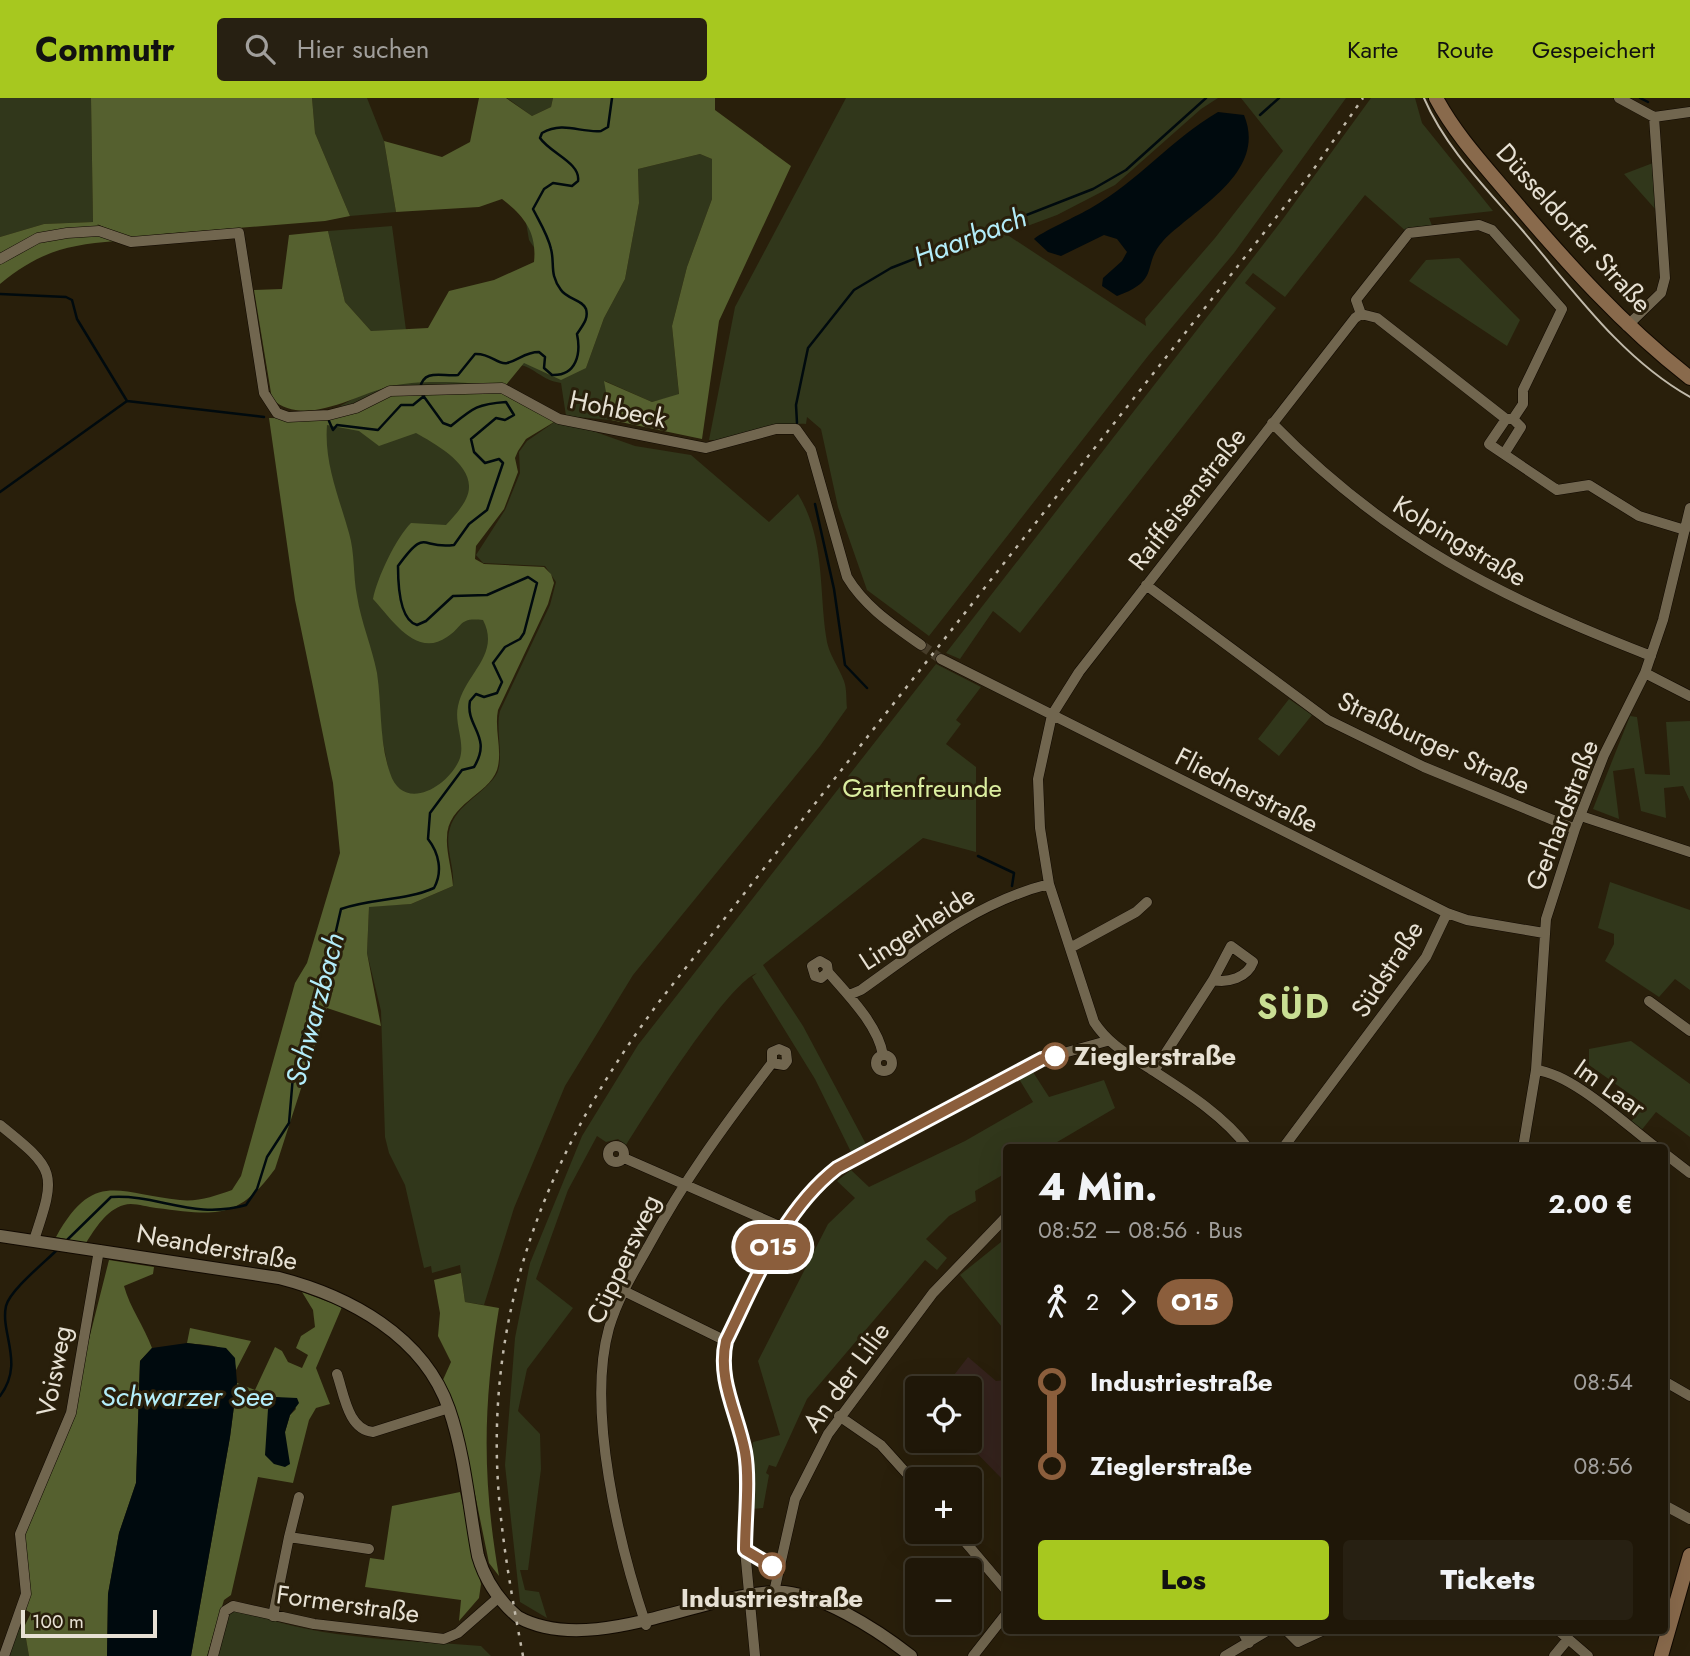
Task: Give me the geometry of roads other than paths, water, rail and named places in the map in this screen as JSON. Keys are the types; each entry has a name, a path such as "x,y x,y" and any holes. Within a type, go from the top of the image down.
{"main road":[{"name":"Düsseldorfer Straße","path":"1436,98 1470,149 1627,326 1690,379"},
{"path":"1668,1632 1690,1555"},
{"path":"1661,1656 1667,1634"}],"street":[{"path":"1619,98 1654,117 1690,112"},
{"path":"1627,326 1661,293 1664,285 1654,117"},
{"name":"Raiffeisenstraße","path":"1107,1041 1094,1022 1049,884 1040,828 1038,779 1052,715 1079,672 1350,323 1361,314 1356,300 1409,233 1479,225 1492,230 1562,309 1523,390 1523,404 1509,419"},
{"name":"Hohbeck","path":"0,259 38,238 67,233 99,231 131,242 239,233 264,393 277,413 288,417 329,415 356,408 390,391 502,388 559,419 706,448 776,429 796,429 811,450 846,577 857,594 876,613 921,645"},
{"path":"1361,314 1377,318 1521,427 1520,433 1504,454"},
{"path":"1509,419 1489,444 1557,490 1589,485 1639,516 1685,530"},
{"name":"Kolpingstraße","path":"1272,424 1334,484 1435,556 1516,600 1651,656"},
{"name":"Gerhardstraße","path":"1524,1144 1536,1070 1544,933 1575,830 1604,755 1651,656 1663,620 1690,508"},
{"name":"Straßburger Straße","path":"1146,584 1328,720 1424,767 1575,830"},
{"name":"Fliednerstraße","path":"941,659 1447,913 1467,920 1544,933"},
{"path":"1645,673 1690,696"},
{"path":"1581,816 1690,852"},
{"name":"Lingerheide","path":"849,995 861,990 968,916 1003,899 1049,884"},
{"path":"1070,948 1136,912 1147,902"},
{"name":"Südstraße","path":"1286,1144 1426,957 1447,913"},
{"name":"Lingerheide","path":"828,972 849,995 882,1045 883,1055"},
{"path":"1154,1071 1213,980"},
{"path":"1649,1001 1690,1031"},
{"path":"755,1656 745,1550 746,1454 723,1371 726,1341 783,1228 812,1189 837,1168 1042,1059 1107,1041 1212,1111 1245,1144"},
{"name":"Cüppersweg","path":"646,1625 629,1576 602,1432 604,1352 624,1291 682,1185 772,1063"},
{"name":"Im Laar","path":"1536,1070 1550,1072 1568,1083 1652,1144"},
{"path":"0,1125 34,1154 48,1177 50,1192 34,1240"},
{"path":"1668,1156 1690,1172"},
{"path":"624,1158 783,1228"},
{"name":"An der Lilie","path":"774,1592 795,1499 804,1475 839,1416 933,1293 1003,1220"},
{"name":"Neanderstraße","path":"0,1236 251,1272 309,1286 356,1307 398,1336 424,1363 449,1408 478,1556 486,1579 499,1597"},
{"name":"Voisweg","path":"4,1656 26,1594 20,1534 71,1413 99,1250"},
{"path":"624,1291 726,1341"},
{"path":"337,1374 354,1422 363,1430 373,1432 449,1408"},
{"path":"1668,1383 1690,1396"},
{"path":"839,1416 881,1445 905,1472"},
{"path":"273,1616 299,1497"},
{"path":"1668,1507 1690,1519"},
{"path":"289,1537 369,1549"},
{"path":"967,1544 1003,1586"},
{"path":"499,1597 525,1622 556,1635 605,1637 750,1596 774,1592 819,1602 857,1620 911,1656"},
{"name":"Formerstraße","path":"213,1656 228,1607 239,1606 314,1624 444,1639 458,1633 499,1597"},
{"path":"973,1656 1003,1618"},
{"path":"1244,1634 1249,1643"},
{"path":"1225,1656 1262,1634"},
{"path":"1290,1634 1298,1642 1315,1634"},
{"path":"1562,1634 1588,1656"},
{"path":"1554,1656 1568,1639"}],"water":[{"path":"1218,112 1244,115 1249,136 1246,155 1237,172 1224,187 1163,241 1153,257 1146,278 1140,284 1117,296 1102,286 1103,278 1122,261 1127,252 1117,239 1104,235 1061,256 1048,252 1034,239 1108,197"},
{"name":"Schwarzer See","path":"187,1343 226,1348 235,1358 237,1383 191,1656 107,1656 108,1594 119,1533 136,1483 140,1361 152,1348"},
{"path":"275,1397 297,1398 299,1403 290,1415 285,1432 290,1464 285,1467 274,1464 265,1455 268,1409"}],"waterway":[{"name":"Schwarzbach","path":"420,388 422,382 430,376 458,375 475,354 485,355 503,363 539,352 545,357 544,368 552,375 567,372 572,367 577,356 577,334 587,313 582,304 564,293 557,284 550,244 533,209 544,189 553,183 572,186 578,181 578,175 570,163 540,138 542,133 558,128 601,131 608,127 612,98"},
{"name":"Haarbach","path":"797,423 796,405 808,348 854,290 891,268 1093,189 1126,170 1206,98"},
{"path":"1260,115 1279,98"},
{"name":"Haarbach","path":"1640,98 1648,102"},
{"path":"0,294 66,297 72,300 77,319 127,401"},
{"name":"Schwarzbach","path":"65,1242 111,1197 144,1199 209,1210 246,1205 257,1189 267,1157 289,1123 293,1076 304,1031 322,992 341,909 423,892 434,888 437,882 438,863 435,850 428,839 430,813 462,770 474,767 481,747 471,718 470,701 476,694 484,697 497,693 502,682 493,663 505,647 520,639 524,633 537,583 528,577 487,595 453,596 426,621 417,625 406,616 398,582 398,566 419,543 454,545 469,524 487,510 503,463 499,459 485,463 474,452 471,439 496,418 505,420 514,415 506,402 488,404 470,411 451,426 443,423 422,394"},
{"path":"329,421 333,430 337,425 378,430 401,405 413,405 424,396"},
{"path":"0,492 127,401 264,417"},
{"name":"Haarbach","path":"815,504 834,589 845,665 867,688"},
{"name":"Haarbach","path":"978,856 1014,873 1012,886"},
{"name":"Schwarzbach","path":"0,1396 11,1372 6,1306 21,1284 58,1249"}],"tunnel":[{"path":"921,645 941,659"}],"tram line":[{"path":"1424,98 1433,117 1468,168 1580,300 1642,363 1690,397"}],"railway":[{"path":"523,1656 500,1511 497,1462 498,1397 506,1335 520,1274 539,1216 563,1159 592,1104 625,1050 662,998 1311,173 1363,98"}],"place":[{"name":"Zieglerstraße","path":"1055,1056"},
{"name":"Industriestraße","path":"772,1566"}],"district":[{"name":"SÜD","path":"1294,1006"}],"park label":[{"name":"Gartenfreunde","path":"922,788"}]}
